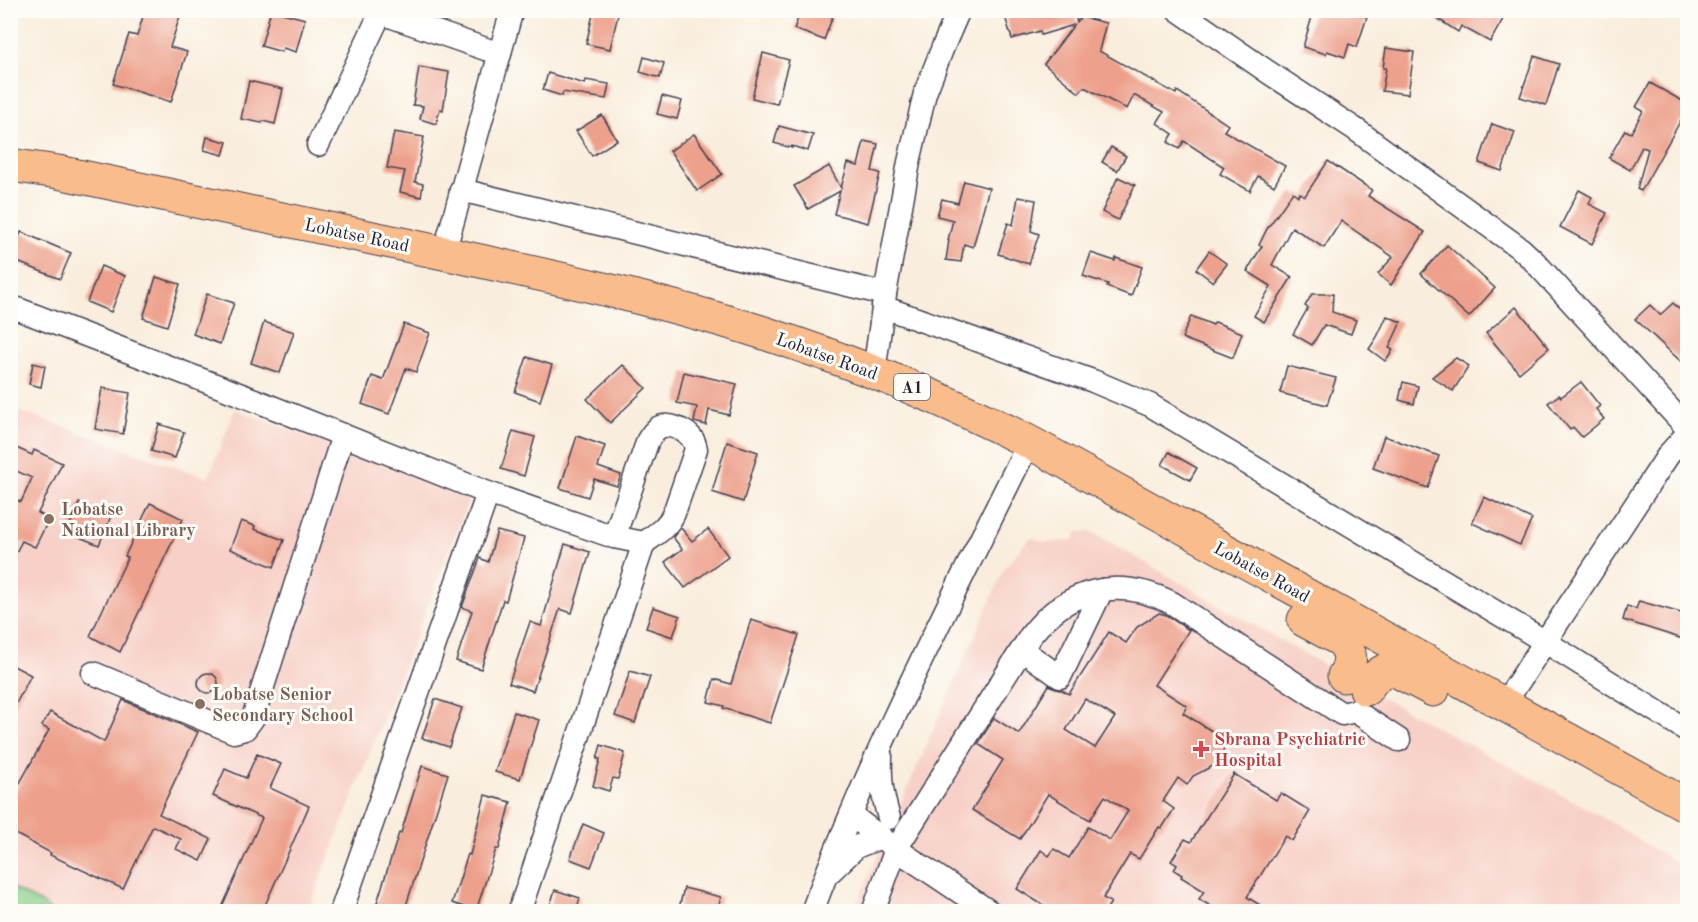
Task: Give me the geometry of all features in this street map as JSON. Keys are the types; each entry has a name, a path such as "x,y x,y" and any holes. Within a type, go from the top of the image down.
{"highway":[{"name":"Lobatse Road","path":"10,155 58,172"},
{"name":"Lobatse Road","path":"10,165 58,172 564,279 674,306 762,332 874,372 953,404 1029,442 1688,806"},
{"path":"1114,490 1216,571 1341,640 1350,655 1349,668 1355,683 1386,670 1397,671 1497,725 1646,783"}],"street":[{"path":"444,253 512,10"},
{"path":"874,372 884,301 909,162 925,93 959,10"},
{"path":"1178,10 1355,129 1521,249 1688,431 1669,454 1504,704"},
{"path":"318,145 381,12 500,54"},
{"path":"461,190 884,301 1150,405 1544,641 1688,731"},
{"path":"10,306 488,493 615,537 644,543"},
{"path":"519,912 644,543 670,522 694,455 696,449 694,441 687,432 661,426 648,440 615,537"},
{"path":"93,674 234,732 245,729 253,718 343,435"},
{"path":"812,912 825,876 881,747 1029,442"},
{"path":"340,912 488,493"},
{"path":"825,876 856,847 911,825 1041,623 1065,603 1079,596 1102,590 1126,588 1165,599 1342,714 1355,711 1399,740"},
{"path":"1022,650 1060,677 1102,590"},
{"path":"1313,694 1355,683"},
{"path":"1335,709 1355,683"},
{"path":"873,912 889,835 881,791 881,747"},
{"path":"854,808 990,912"}],"shaded area":[{"name":"Lobatse Senior Secondary School","path":"10,408 208,478 235,409 470,497 308,911 11,911"},
{"name":"Sbrana Psychiatric Hospital","path":"1090,531 1366,689 1587,808 1688,870 1687,911 853,912 1005,567 1030,538 1045,543 1074,540 1077,532"}],"green space":[{"path":"10,887 43,904 51,911 11,911"}],"building":[{"path":"145,10 182,10 170,47 187,52 171,102 113,84 129,34 137,36"},
{"path":"271,10 305,19 296,52 283,48 282,52 261,46"},
{"path":"594,10 619,10 610,49 586,44"},
{"path":"801,10 835,10 824,40 794,29"},
{"path":"1003,10 1073,10 1077,22 1081,17 1106,23 1099,51 1176,94 1177,91 1228,125 1224,131 1285,166 1274,186 1258,176 1250,191 1220,174 1224,167 1184,141 1179,149 1168,142 1173,134 1157,123 1164,112 1134,95 1127,109 1084,87 1079,93 1044,64 1074,25 1041,35 1040,31 1012,39"},
{"path":"1314,10 1345,10 1367,17 1357,47 1349,44 1345,57 1303,47"},
{"path":"1424,10 1488,10 1503,19 1490,42 1461,26 1458,32"},
{"path":"1386,48 1414,52 1408,94 1382,91 1386,68 1383,68"},
{"path":"763,53 789,60 777,104 752,98"},
{"path":"1534,56 1559,64 1546,105 1520,97"},
{"path":"644,57 664,63 660,78 640,72"},
{"path":"419,67 449,72 443,110 440,109 436,124 420,119 423,106 413,105"},
{"path":"548,73 585,84 586,80 609,84 606,99 563,92 562,96 543,90"},
{"path":"249,81 283,89 275,124 241,119"},
{"path":"1650,83 1688,104 1688,124 1681,120 1641,191 1637,189 1648,149 1642,147 1630,170 1609,158 1625,130 1631,133 1643,111 1636,107"},
{"path":"662,96 682,101 677,119 657,114"},
{"path":"602,115 617,140 592,156 576,131"},
{"path":"1492,124 1515,132 1502,171 1479,163"},
{"path":"779,126 813,135 808,151 774,143"},
{"path":"394,132 424,137 415,182 423,184 421,197 400,192 405,171 387,168"},
{"path":"694,134 722,174 697,191 670,151"},
{"path":"207,137 227,142 223,155 204,150"},
{"path":"864,141 878,144 872,171 880,173 868,223 834,214 840,191 808,209 794,186 829,166 841,188 848,163 858,166"},
{"path":"1111,147 1126,156 1117,171 1102,162"},
{"path":"1328,161 1372,190 1368,196 1425,232 1391,285 1378,274 1393,257 1341,221 1324,248 1292,227 1272,265 1292,277 1264,322 1254,316 1271,286 1247,271 1262,246 1259,245 1267,229 1293,192 1298,196 1300,193 1305,196"},
{"path":"1118,177 1135,185 1118,220 1102,212"},
{"path":"964,181 989,188 973,247 964,244 961,262 946,260 953,220 937,216 942,199 958,203"},
{"path":"1579,190 1592,197 1589,204 1607,213 1592,244 1560,227"},
{"path":"1018,197 1036,200 1031,231 1039,234 1029,264 998,254 1008,223 1013,225"},
{"path":"21,232 71,253 60,279 10,259"},
{"path":"1447,245 1495,288 1469,317 1421,274"},
{"path":"1209,251 1227,264 1213,282 1196,269"},
{"path":"1091,253 1142,267 1131,296 1107,287 1108,284 1083,276"},
{"path":"101,266 125,276 111,312 87,302"},
{"path":"156,277 180,284 167,326 143,318"},
{"path":"207,294 234,303 220,344 193,334"},
{"path":"1312,294 1333,294 1332,312 1356,320 1351,334 1324,325 1312,345 1293,334 1308,308 1305,306"},
{"path":"1673,303 1688,318 1688,368 1635,319 1650,305 1660,315"},
{"path":"1516,307 1549,348 1519,373 1486,333"},
{"path":"1191,316 1213,325 1215,322 1242,333 1233,358 1182,338"},
{"path":"1387,316 1401,322 1389,348 1393,350 1385,361 1369,349"},
{"path":"264,322 294,332 280,373 251,363"},
{"path":"404,324 430,333 416,372 406,368 389,414 362,404 372,376 383,380"},
{"path":"527,357 552,365 540,401 515,392"},
{"path":"1456,358 1469,366 1453,391 1432,377"},
{"path":"33,363 45,366 41,387 29,384"},
{"path":"623,365 646,388 610,423 587,399"},
{"path":"1287,366 1336,378 1327,405 1280,393"},
{"path":"684,372 737,384 729,415 709,410 706,425 694,422 697,407 677,403"},
{"path":"1403,382 1418,386 1414,404 1399,400"},
{"path":"1581,382 1600,406 1596,409 1604,419 1582,437 1573,427 1570,430 1548,403 1559,395 1561,397"},
{"path":"102,388 130,393 123,434 95,429"},
{"path":"159,424 184,432 175,458 151,451"},
{"path":"513,431 535,437 524,476 501,469"},
{"path":"577,436 605,446 598,467 621,475 617,486 594,479 588,497 560,488"},
{"path":"1384,436 1439,456 1428,488 1373,468"},
{"path":"727,442 758,452 743,502 712,492"},
{"path":"10,445 32,455 34,450 62,463 38,513 49,519 35,547 22,541 10,564 10,497 21,502 32,478 10,468"},
{"path":"1169,452 1197,468 1190,480 1162,465"},
{"path":"1484,497 1532,519 1520,545 1472,523"},
{"path":"79,503 111,516 99,545 67,532"},
{"path":"150,503 183,519 120,652 90,636 128,557 125,556"},
{"path":"241,521 255,526 254,529 284,540 274,567 230,549"},
{"path":"681,528 692,541 708,529 728,556 685,588 665,562 682,549 673,537"},
{"path":"497,531 524,538 506,601 503,600 481,669 456,661 472,611 462,607 480,558 488,562"},
{"path":"565,544 590,552 572,613 560,609 533,691 509,683 530,622 541,626"},
{"path":"1639,601 1688,615 1688,624 1683,639 1623,620 1627,606 1636,609"},
{"path":"653,607 680,616 673,637 646,628"},
{"path":"1159,613 1189,630 1154,685 1187,706 1183,713 1220,734 1224,748 1219,763 1193,776 1187,785 1178,778 1163,801 1174,809 1162,828 1159,827 1139,859 1130,854 1103,898 1111,902 1105,912 1054,912 1017,889 1041,850 1049,856 1054,849 1069,858 1088,827 1110,840 1128,811 1105,796 1090,820 1048,794 1020,839 972,810 1003,760 978,744 994,718 1019,734 1049,685 1069,694 1109,632 1126,643 1137,627","holes":["1085,699 1115,717 1095,748 1066,730"]},
{"path":"751,620 799,635 770,723 708,702 714,679 731,684"},
{"path":"10,664 31,675 10,715"},
{"path":"630,671 650,677 635,723 615,716"},
{"path":"208,673 215,676 218,683 215,690 208,693 201,690 198,683 201,676"},
{"path":"435,699 462,708 449,747 422,738"},
{"path":"123,700 198,732 159,814 211,839 201,861 176,849 181,839 153,826 123,889 50,855 51,853 10,831 10,801 49,730 42,726 50,712 104,742"},
{"path":"514,712 539,720 520,779 495,772"},
{"path":"601,745 625,753 618,779 613,778 609,791 593,786"},
{"path":"257,754 281,764 270,788 309,806 262,912 220,912 262,818 213,796 225,769 246,778"},
{"path":"422,766 448,774 404,912 374,912 399,833 401,833"},
{"path":"1234,774 1276,800 1281,793 1310,811 1292,841 1285,836 1247,897 1271,912 1220,912 1199,899 1204,891 1181,877 1182,875 1174,870 1177,865 1171,861 1185,839 1191,842"},
{"path":"485,795 511,802 499,849 496,849 476,911 452,903 468,854 470,855"},
{"path":"583,824 604,833 591,867 570,859"},
{"path":"684,888 721,897 717,912 678,912"},
{"path":"555,890 580,898 576,912 548,912"}],"place":[{"name":"Lobatse National Library","path":"49,519"},
{"name":"Lobatse Senior Secondary School","path":"200,704"},
{"name":"Sbrana Psychiatric Hospital","path":"1201,749"}]}
